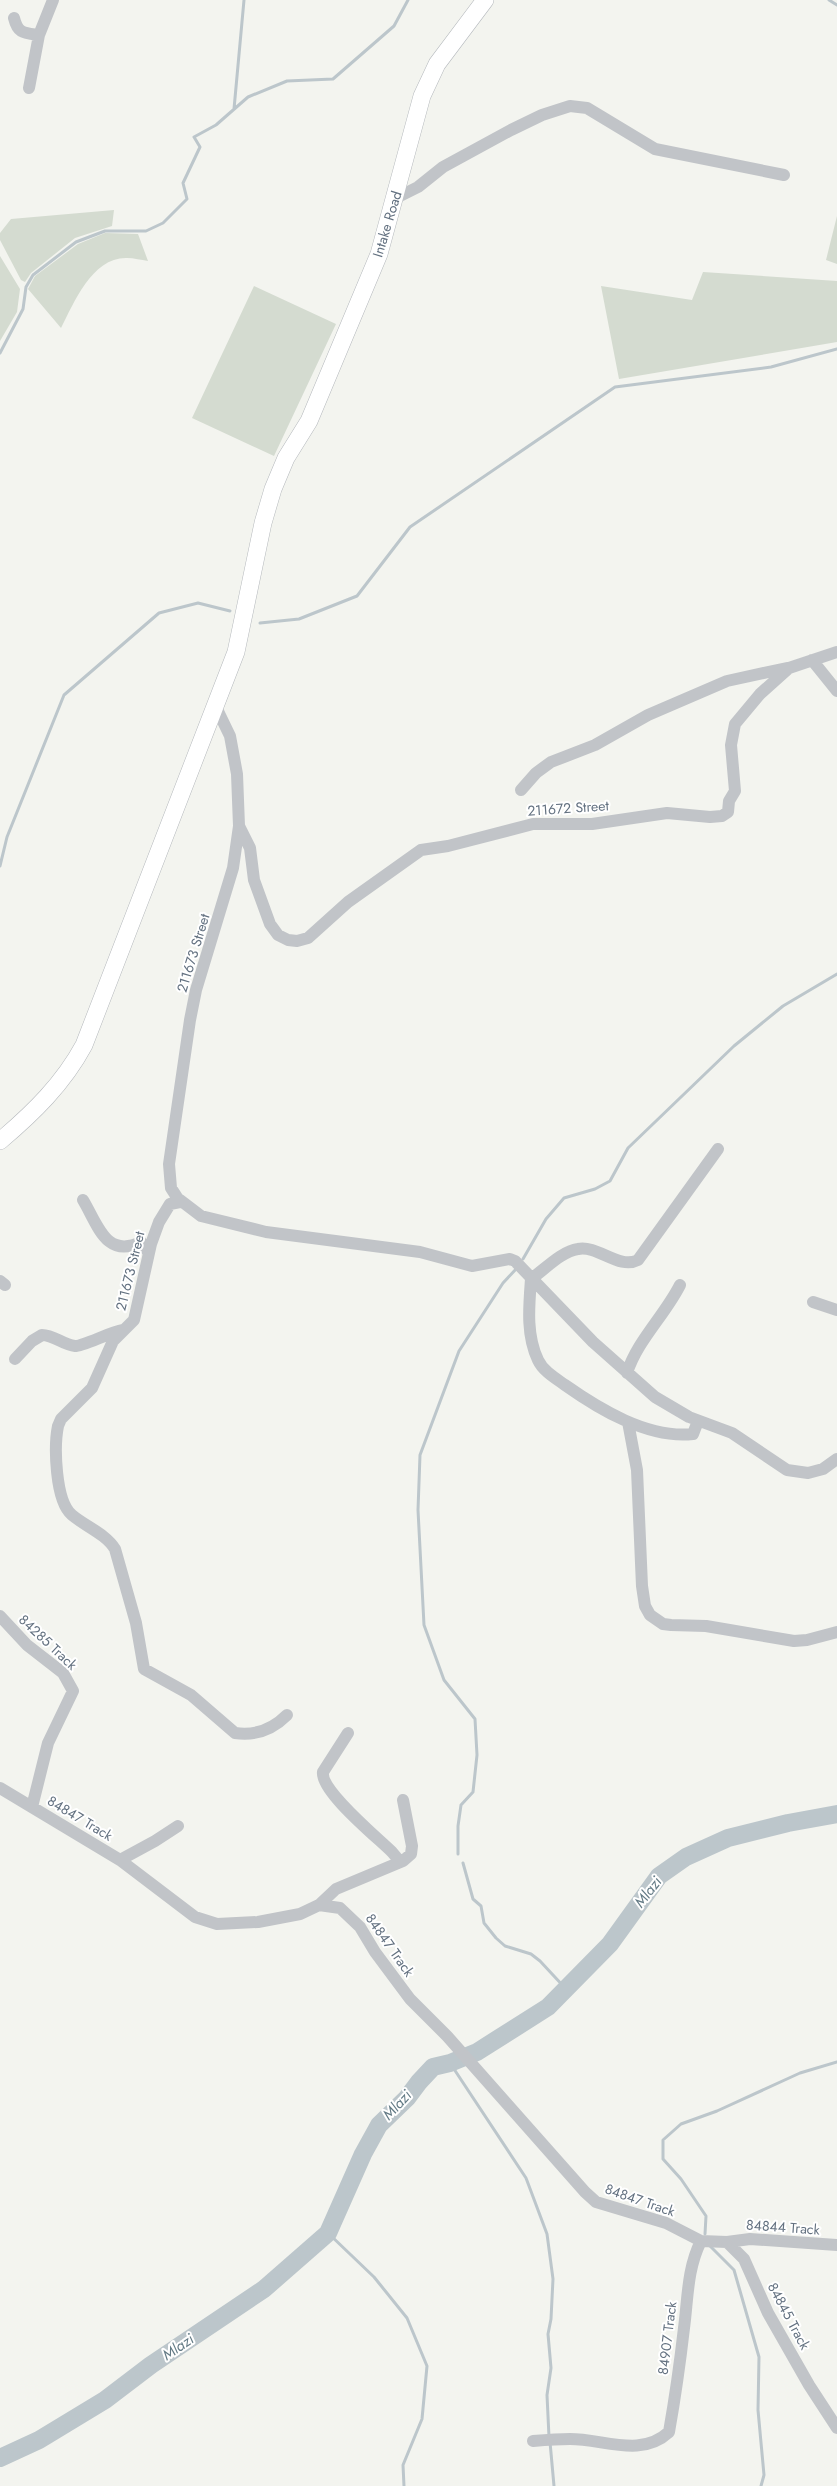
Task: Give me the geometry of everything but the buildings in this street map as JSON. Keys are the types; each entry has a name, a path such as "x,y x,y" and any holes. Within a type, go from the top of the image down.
{"street":[{"path":"29,88 39,35 53,0"},
{"name":"Intake Road","path":"0,1141 50,1094 72,1068 84,1046 159,846 216,707 236,652 263,522 273,489 290,453 309,420 379,254 396,198 404,159 422,96 437,64 485,0"},
{"path":"14,18 17,28 20,31 39,35"},
{"path":"396,198 418,187 443,167 511,130 542,115 570,106 587,108 641,141 661,151 784,175"},
{"name":"211672 Street","path":"239,822 250,848 254,880 270,924 278,936 297,941 308,938 348,902 421,850 448,846 533,824 592,824 667,813 710,817 722,816 728,812 729,801 735,791 731,745 735,724 760,694 789,668 837,652"},
{"path":"812,660 837,692"},
{"path":"521,790 536,773 552,762 595,745 648,715 726,681 789,668"},
{"path":"216,707 230,736 237,774 239,822"},
{"name":"211673 Street","path":"239,822 232,875 196,990 190,1020 169,1164 171,1188 180,1202 170,1204 159,1222 148,1252 134,1320 113,1341 92,1388 61,1419 56,1434 58,1477 65,1506 70,1514 108,1541 117,1555 136,1623 144,1669 191,1695 235,1733 244,1735 263,1731 278,1723 287,1715"},
{"path":"531,1279 568,1252 580,1248 628,1263 638,1260 718,1149"},
{"path":"83,1200 112,1244 120,1248 142,1242 148,1252"},
{"path":"180,1202 180,1200 201,1216 266,1232 321,1241 412,1250 472,1266 510,1259 515,1261 531,1279 627,1373 655,1397 698,1421 732,1433 787,1470 808,1473 823,1469 837,1459"},
{"path":"531,1279 530,1334 541,1366 590,1402 628,1422 648,1429 689,1435 696,1432 698,1421"},
{"path":"627,1373 631,1360 668,1306 680,1285"},
{"path":"813,1302 837,1310"},
{"path":"15,1359 32,1341 42,1335 49,1336 67,1344 80,1346 106,1334 123,1330"},
{"path":"628,1422 637,1470 642,1586 645,1606 650,1615 663,1624 706,1626 794,1641 807,1640 837,1632"},
{"name":"84285 Track","path":"0,1616 28,1645 63,1674 73,1691 48,1743 32,1807"},
{"path":"348,1733 323,1772 324,1779 337,1799 392,1852 397,1858 397,1863"},
{"name":"84847 Track","path":"0,1788 120,1860 195,1917 217,1924 258,1922 293,1916 319,1905 340,1908 360,1927 375,1952 410,1999 447,2036 585,2192 596,2202 666,2222 701,2241"},
{"path":"319,1905 336,1889 408,1858 412,1851 403,1800"},
{"path":"120,1860 155,1841 178,1826"},
{"name":"84844 Track","path":"726,2242 750,2238 837,2245"},
{"path":"701,2241 726,2242"},
{"name":"84907 Track","path":"533,2441 571,2439 632,2446 648,2445 663,2438 669,2432 684,2326 688,2282 696,2251 701,2241"},
{"name":"84845 Track","path":"726,2242 744,2259 768,2313 809,2385 836,2423"}],"shaded area":[{"path":"114,210 112,226 75,238 31,273 25,282 21,280 0,240 0,233 11,219"},
{"path":"837,216 837,264 826,260"},
{"path":"105,233 138,234 148,261 127,258 115,260 104,265 94,273 86,283 61,328 28,289 35,276 78,244"},
{"path":"0,256 20,289 17,312 0,341"},
{"path":"703,272 837,281 837,342 619,379 601,286 692,300"},
{"path":"254,286 336,324 274,456 192,418"}],"waterway":[{"path":"234,109 244,0"},
{"path":"0,353 23,309 26,287 33,275 76,242 105,231 146,231 163,223 187,199 183,183 200,147 194,137 216,125 248,97 287,81 333,79 394,26 408,0"},
{"path":"829,0 837,5"},
{"path":"260,623 299,619 357,596 410,527 615,387 771,367 837,349"},
{"path":"0,866 7,837 64,695 159,613 198,603 230,611"},
{"path":"523,1259 546,1219 564,1198 595,1189 610,1181 628,1148 734,1046 783,1006 837,974"},
{"path":"458,1854 458,1826 461,1805 473,1792 477,1755 475,1719 444,1680 424,1625 418,1510 420,1455 459,1351 503,1283 517,1268"},
{"name":"Mlazi","path":"0,2458 39,2440 105,2400 151,2365 264,2289 328,2233 363,2154 379,2125 407,2098 433,2067 450,2063 477,2052 548,2007 610,1944 659,1876 686,1857 728,1838 788,1823 837,1814"},
{"path":"463,1863 473,1899 481,1906 484,1923 496,1938 505,1946 531,1954 540,1961 566,1989"},
{"path":"705,2234 706,2216 681,2179 663,2159 663,2140 681,2124 717,2111 800,2073 837,2062"},
{"path":"450,2063 526,2178 547,2234 553,2279 551,2319 548,2334 551,2368 547,2395 549,2437"},
{"path":"328,2233 374,2277 407,2318 427,2366 422,2419 403,2465 404,2486"},
{"path":"710,2246 734,2270 759,2357 758,2410 764,2475 761,2486"},
{"path":"550,2442 554,2486"}]}
